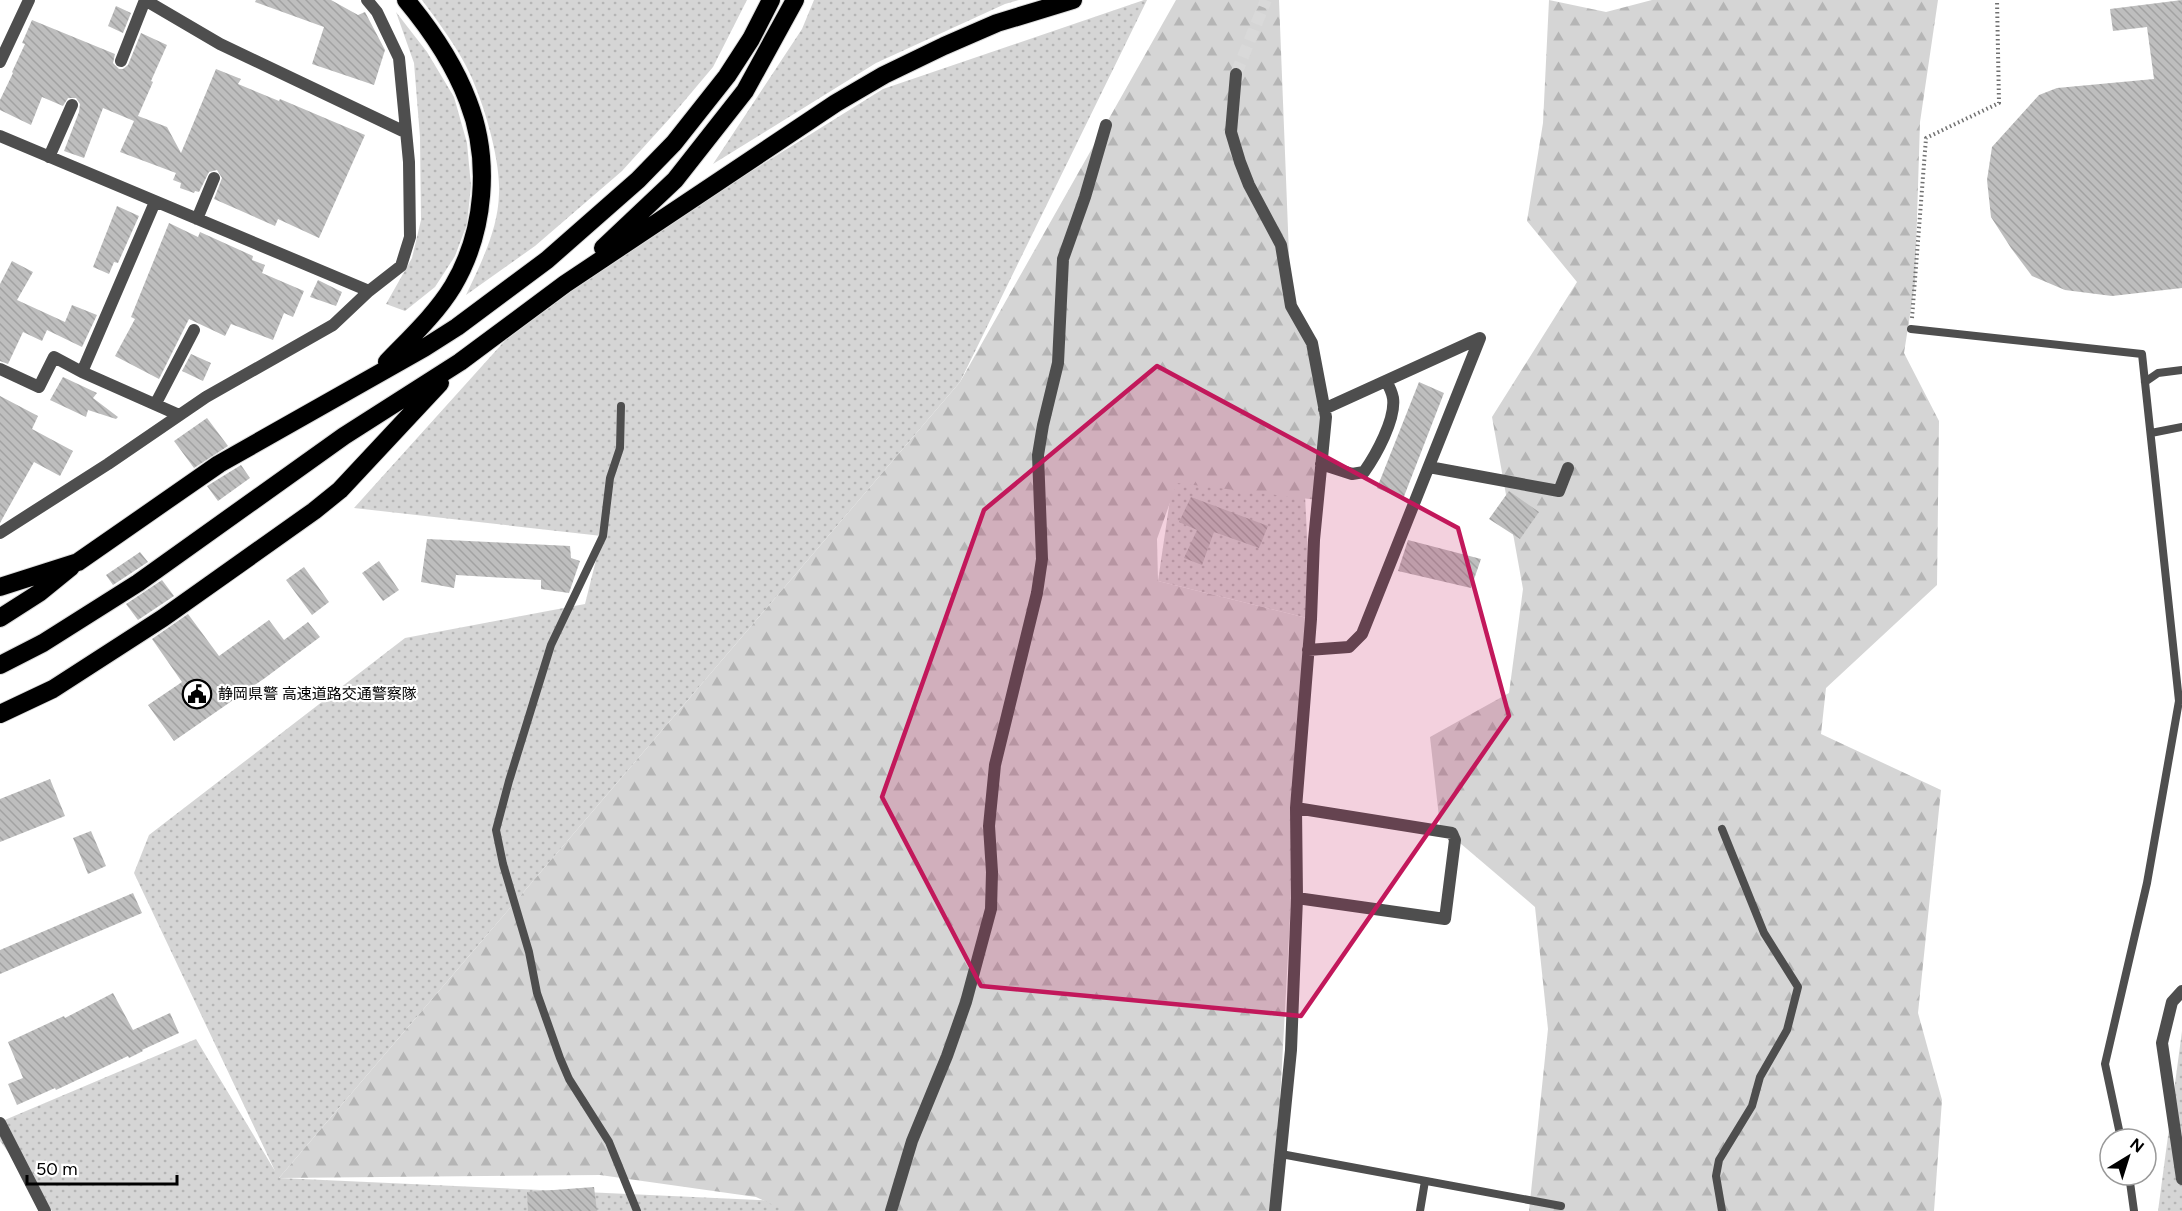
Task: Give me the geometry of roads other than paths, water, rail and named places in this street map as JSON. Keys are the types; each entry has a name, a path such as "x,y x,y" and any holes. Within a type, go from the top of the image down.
{"highway":[{"path":"375,374 435,310 452,287 466,261 482,201 481,151 469,102 457,75 435,39 406,0"},
{"path":"0,618 39,593 78,562 219,464 424,348 547,260 638,180 681,135 727,76 751,39 771,0"},
{"path":"565,284 675,180 745,91 795,0"},
{"path":"0,664 43,643 138,583 344,436 460,362 565,284 836,103 884,75 944,46 997,23 1072,0"},
{"path":"0,714 53,689 163,618 314,511 340,490 460,362"},
{"path":"5,586 78,562"},
{"path":"0,702 53,689"}],"street":[{"path":"0,62 29,0"},
{"path":"121,61 145,0 220,44 405,132"},
{"path":"0,533 108,464 206,397 333,325 369,291 401,266 410,237 409,162 399,58 377,12 366,0"},
{"path":"1236,74 1232,132 1249,184 1281,245 1291,306 1312,343 1326,417 1314,540 1296,808 1297,898 1291,1050 1275,1211"},
{"path":"49,157 72,105"},
{"path":"891,1211 912,1141 947,1056 966,1002 991,909 992,872 989,826 995,765 1037,593 1042,560 1038,455 1058,363 1063,259 1085,197 1106,125"},
{"path":"0,136 369,291"},
{"path":"196,219 214,178"},
{"path":"82,372 155,202"},
{"path":"156,403 194,330"},
{"path":"1308,650 1349,647 1362,634 1480,338 1324,409"},
{"path":"0,369 39,387 54,357 82,372 179,415"},
{"path":"1321,464 1352,474 1364,472 1372,461 1394,411 1393,397 1386,381"},
{"path":"1429,467 1559,491 1568,468"},
{"path":"1296,808 1452,833 1455,840 1445,919 1297,898"},
{"path":"2182,991 2172,1002 2162,1043 2182,1179"},
{"path":"0,1123 45,1211"}],"lane":[{"path":"1911,329 2142,354 2181,701 2147,884 2105,1064 2118,1127"},
{"path":"2145,382 2158,373 2182,370"},
{"path":"621,406 620,448 610,478 603,536 551,645 496,830 543,1011 569,1079 609,1142 636,1211"},
{"path":"2151,433 2182,427"},
{"path":"1722,829 1764,933 1798,987 1787,1030 1760,1077 1752,1106 1719,1160 1716,1176 1722,1211"},
{"path":"1281,1154 1561,1206"},
{"path":"1420,1211 1425,1181"},
{"path":"2131,1187 2134,1211"}],"tunnel":[{"path":"1236,74 1266,0"}],"place":[{"name":"静岡県警 高速道路交通警察隊","path":"197,694"}]}
